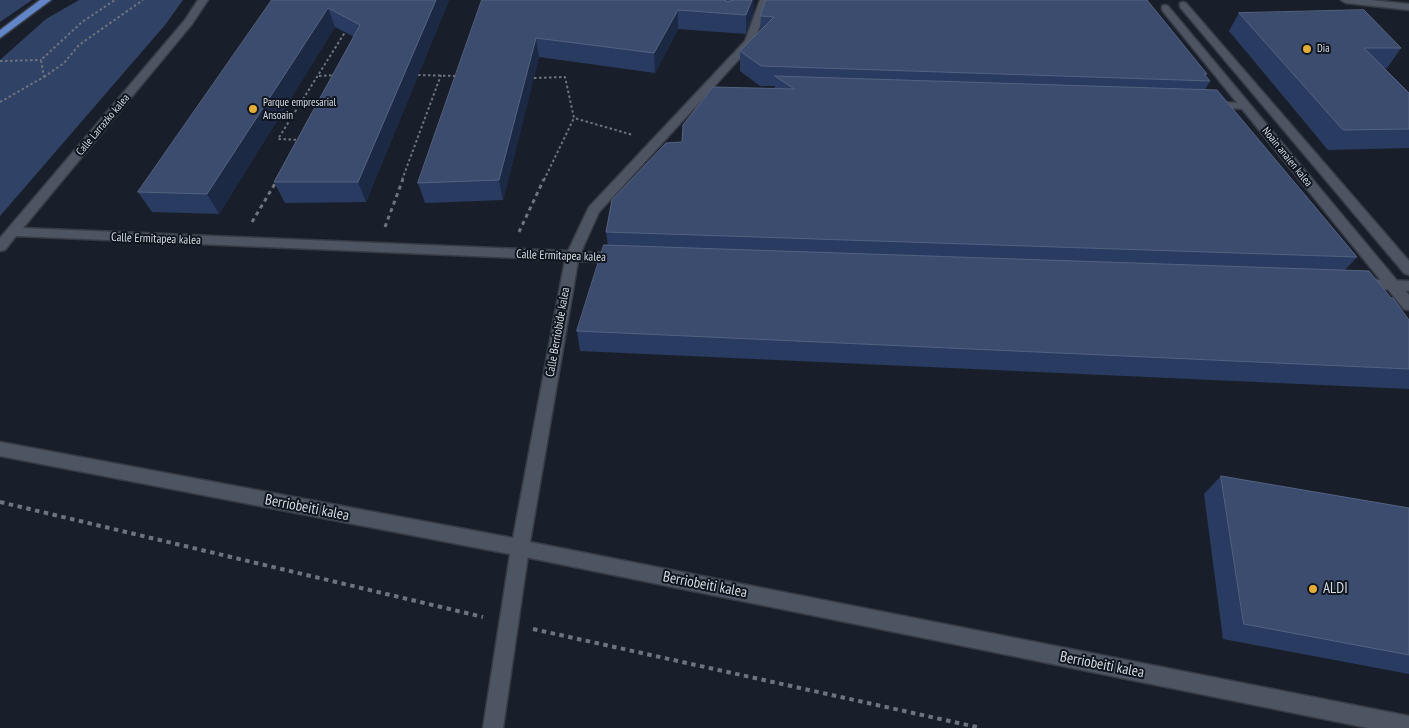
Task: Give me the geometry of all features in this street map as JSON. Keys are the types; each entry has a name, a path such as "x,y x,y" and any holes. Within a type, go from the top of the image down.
{"highway":[{"path":"0,35 46,0"}],"street":[{"name":"Calle Larrazko kalea","path":"0,247 189,22 203,0"},
{"name":"Calle Berriobide kalea","path":"493,728 520,548 572,257 593,210 712,89 750,42 765,0"},
{"path":"1346,0 1408,7"},
{"name":"Noain anaien kalea","path":"1409,270 1186,2 1160,8 1246,106 1409,305"},
{"path":"1197,104 1246,106"},
{"name":"Calle Ermitapea kalea","path":"13,232 632,259"},
{"path":"1351,284 1409,286"},
{"name":"Berriobeiti kalea","path":"0,449 520,548 1409,726"}],"path":[{"path":"0,60 41,60 82,22 115,0"},
{"path":"0,102 44,77 64,63 79,46 143,0"},
{"path":"297,148 302,140 278,139 347,28"},
{"path":"41,60 44,77"},
{"path":"318,76 343,75"},
{"path":"418,75 458,76"},
{"path":"385,227 441,76"},
{"path":"519,232 574,118 565,77 534,78"},
{"path":"574,118 636,136"},
{"path":"252,222 277,181"}],"shaded area":[{"path":"0,0 32,0 0,22"},
{"path":"79,0 183,0 165,25 0,216 0,60 46,19"}],"building":[{"path":"272,0 436,0 358,182 274,182 360,25 328,8 207,194 138,192"},
{"path":"482,0 726,0 726,2 752,0 746,15 678,10 654,53 536,38 499,180 418,183"},
{"path":"766,0 1147,0 1207,74 1204,74 1210,81 761,66 740,51 774,17 761,16"},
{"path":"1364,10 1401,48 1364,48 1409,93 1409,129 1343,130 1239,13"},
{"path":"775,76 1217,90 1357,257 606,232 612,200 666,143 682,142 683,125 713,87 794,89"},
{"path":"604,245 1369,271 1393,298 1409,320 1409,369 577,331"},
{"name":"ALDI","path":"1221,476 1409,508 1409,655 1244,624"}],"place":[{"name":"Dia","path":"1307,49"},
{"name":"Parque empresarial Ansoain","path":"253,109"},
{"name":"ALDI","path":"1313,589"}]}
